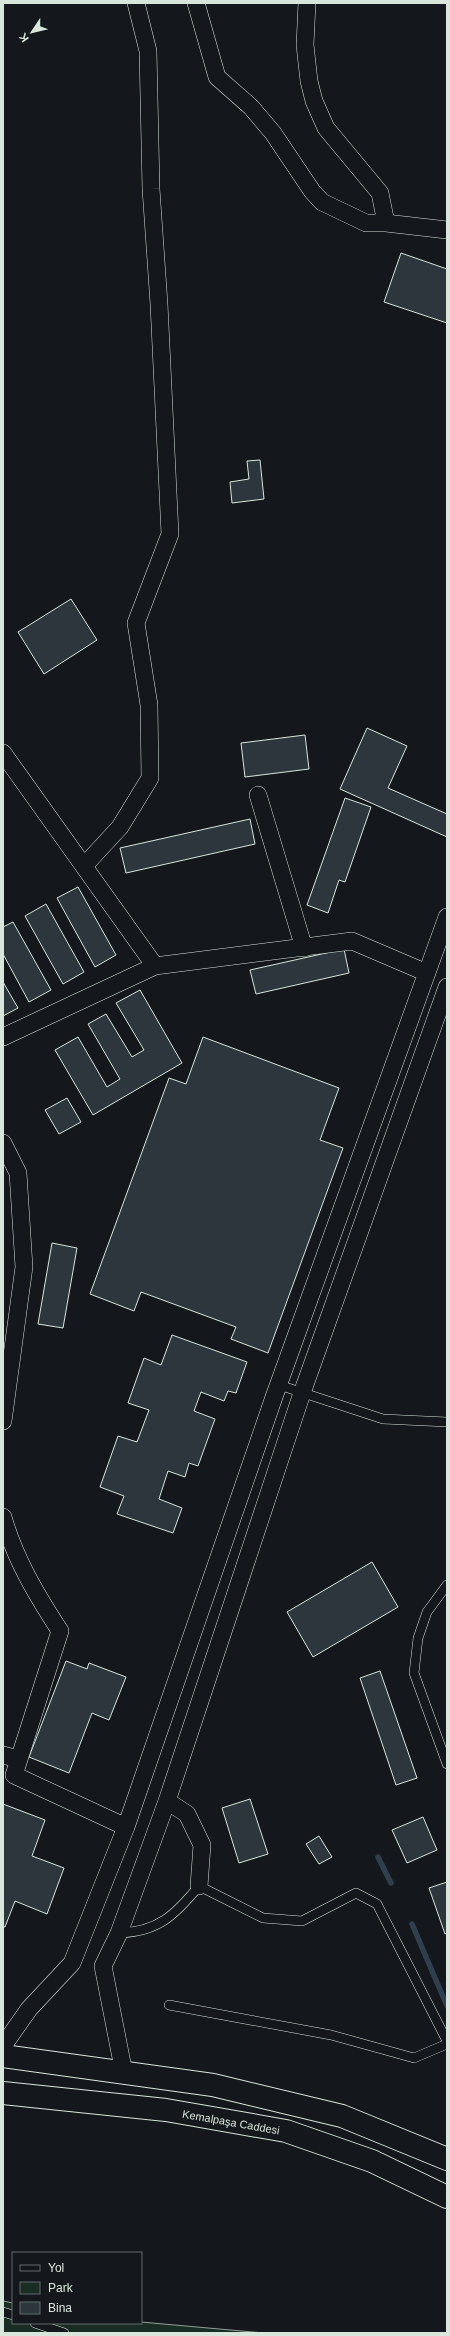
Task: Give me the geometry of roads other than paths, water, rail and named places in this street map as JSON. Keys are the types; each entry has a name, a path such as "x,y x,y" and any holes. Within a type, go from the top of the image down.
{"main road":[{"path":"3,2056 213,2085 342,2116 447,2159"},
{"name":"Kemalpaşa Caddesi","path":"3,2093 166,2110 286,2131 372,2161 447,2198"}],"street":[{"path":"84,866 120,827 150,778 149,705 136,623 170,534 159,304 151,189 148,51 136,3"},
{"path":"196,3 217,77 251,107 273,133 312,191 322,202 366,222 447,230"},
{"path":"307,3 305,45 309,81 314,102 326,128 380,193 386,223"},
{"path":"3,753 155,966"},
{"path":"258,795 304,948"},
{"path":"3,2046 29,2009 72,1963 126,1826 278,1385 447,917"},
{"path":"3,1037 155,966 352,941 427,973"},
{"path":"124,2073 103,1966 119,1933 167,1802 302,1392 447,987"},
{"path":"3,1144 18,1173 24,1267 3,1421"},
{"path":"3,1517 11,1544 34,1591 60,1631 11,1757 14,1775 126,1826"},
{"path":"167,1802 187,1814 202,1845 199,1886"}],"lane":[{"path":"278,1385 383,1419 447,1422"},
{"path":"447,1584 427,1612 418,1638 414,1673 447,1764"},
{"path":"119,1933 139,1933 178,1912 199,1886 263,1918 302,1921 356,1893 377,1904 447,2041"},
{"path":"169,2005 331,2035 414,2058 447,2044"},
{"path":"39,2324 64,2333"}],"waterway":[{"path":"378,1857 391,1883"},
{"path":"412,1924 447,2006"}]}
